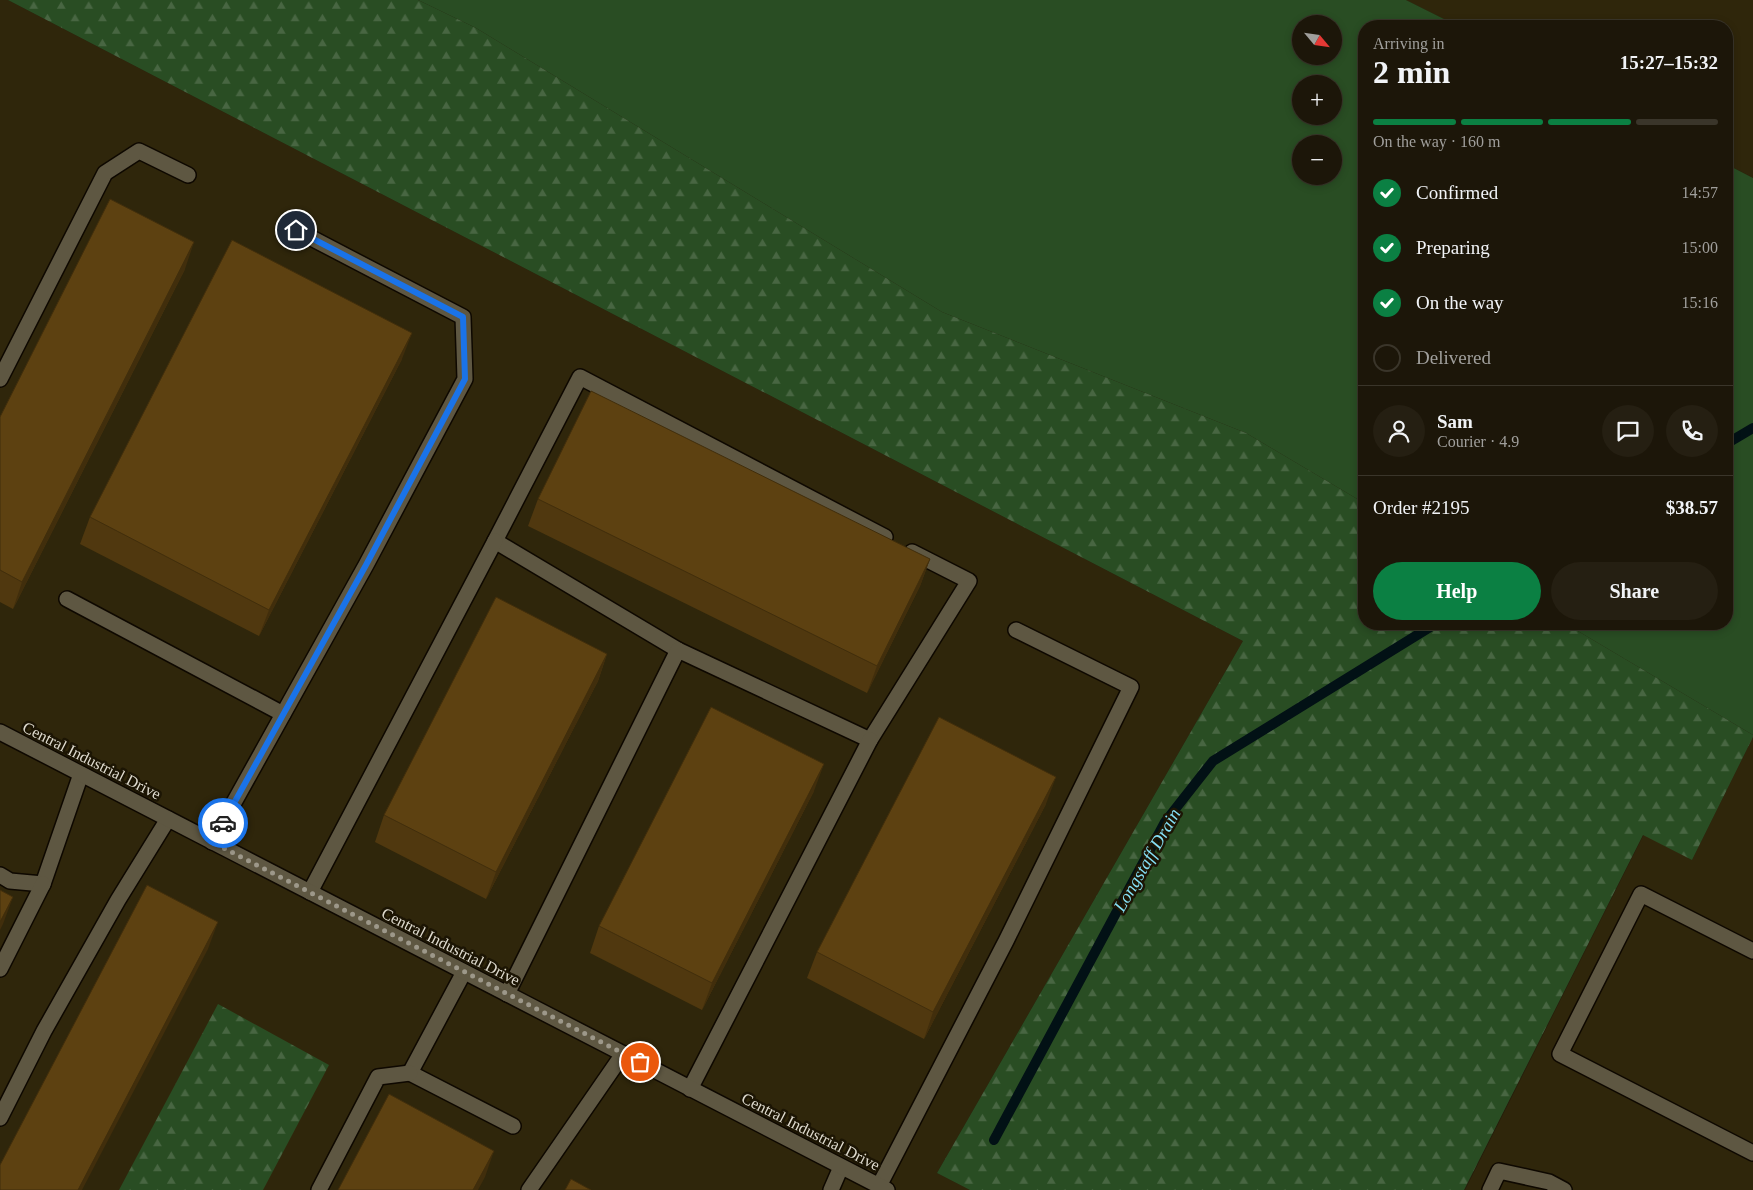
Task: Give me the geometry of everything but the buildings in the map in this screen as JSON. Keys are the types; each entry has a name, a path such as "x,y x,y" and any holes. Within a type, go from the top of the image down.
{"street":[{"path":"0,379 105,173 140,151 188,175"},
{"path":"212,842 366,565 465,379 463,317 296,230"},
{"path":"310,892 580,377 969,582 870,740 690,1089"},
{"path":"495,541 678,650 870,740"},
{"path":"67,599 283,714"},
{"path":"883,1188 1131,687 1016,630"},
{"path":"507,994 678,650"},
{"name":"Central Industrial Drive","path":"0,732 883,1188"},
{"path":"0,969 43,884 81,774"},
{"path":"0,1118 44,1031 104,924 168,819"},
{"path":"0,876 10,881 43,884"},
{"path":"1753,951 1641,894 1560,1054 1753,1153"},
{"path":"410,1073 464,972"},
{"path":"529,1190 623,1054"},
{"path":"319,1190 378,1077 410,1073 513,1126"},
{"path":"831,1190 841,1167"},
{"path":"1490,1190 1499,1171 1548,1182 1564,1190"}],"shaded area":[{"path":"0,0 8,0 1243,641 937,1173 970,1190 0,1190"},
{"path":"1406,0 1753,0 1753,178 1733,168 1733,20 1446,20"},
{"path":"1753,737 1753,1190 1465,1190 1644,834 1692,860"}],"green space":[{"path":"8,0 418,0 476,28 942,312 1246,433 1358,499 1358,630 1576,630 1753,735 1692,860 1643,835 1464,1190 970,1190 937,1173 1243,641"},
{"path":"418,0 1406,0 1446,20 1358,20 1358,499 1246,433 942,312 476,28"},
{"path":"1733,168 1753,178 1753,735 1576,630 1733,630"},
{"path":"218,1004 329,1065 263,1190 119,1190"}],"waterway":[{"name":"Longstaff Drain","path":"1733,440 1753,428"},
{"name":"Longstaff Drain","path":"994,1140 1165,822 1213,761 1425,630"}],"way so far":[{"path":"223,823 212,842 640,1062"}],"route":[{"path":"223,823 366,565 465,379 463,317 296,230"}]}
